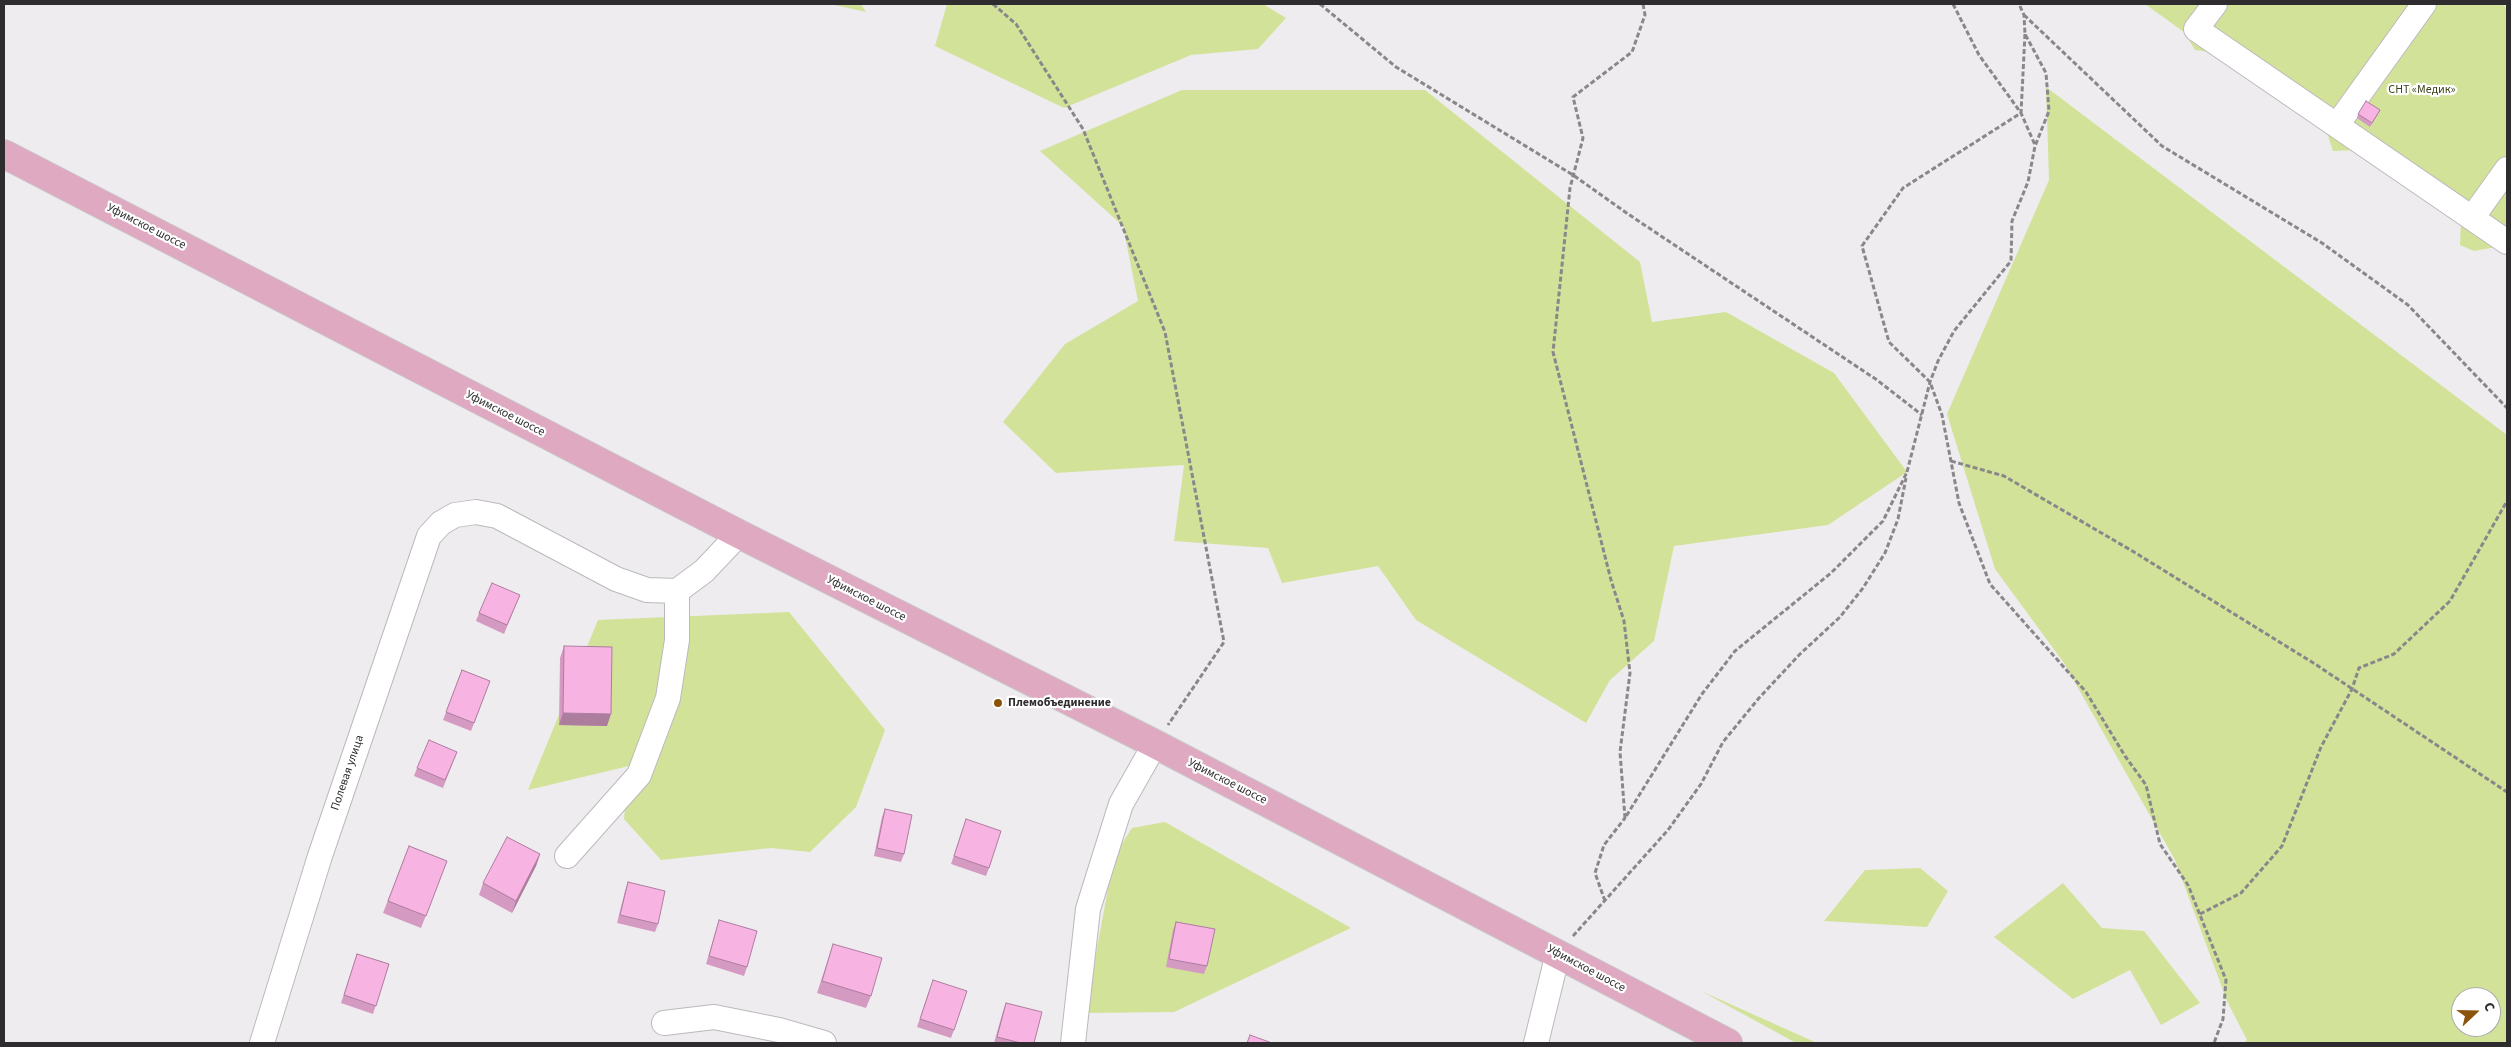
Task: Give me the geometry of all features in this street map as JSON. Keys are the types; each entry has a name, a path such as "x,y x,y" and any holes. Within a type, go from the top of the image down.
{"main road":[{"name":"Уфимское шоссе","path":"4,154 739,534 1154,744 1728,1043"}],"street":[{"path":"2215,4 2196,29 2507,242"},
{"path":"2337,125 2424,4"},
{"path":"2472,218 2507,169"},
{"name":"Полевая улица","path":"262,1043 320,856 430,536 441,523 455,515 476,512 497,516 616,580 647,590 677,591"},
{"path":"567,856 638,775 668,698 678,640 677,591 704,571 739,534"},
{"path":"1073,1043 1088,909 1121,804 1154,744"},
{"path":"1536,1043 1558,953"},
{"path":"664,1024 714,1017 779,1030 824,1043"}],"path":[{"path":"993,4 1016,24 1083,129 1165,332 1224,642 1205,674 1154,744"},
{"path":"1320,4 1396,67 1573,175 1709,269 1876,380 1922,415"},
{"path":"1625,818 1620,752 1630,673 1624,621 1611,580 1553,352 1573,175 1583,138 1573,97 1632,52 1645,15 1643,4"},
{"path":"1953,4 1979,55 2021,113 2035,146"},
{"path":"2019,4 2024,15 2025,34 2021,113"},
{"path":"2024,15 2162,146 2322,243 2408,305 2507,408"},
{"path":"1558,953 1668,830 1701,784 1723,742 1759,698 1799,655 1840,617 1863,588 1885,553 1898,519 1907,472 1930,382 1954,331 2011,261 2012,221 2028,182 2035,146 2049,111 2046,73 2025,34"},
{"path":"2021,113 1903,188 1862,246 1889,342 1930,382 1942,414 1959,503 1990,584 2086,692 2124,756 2146,785 2160,844 2188,885 2226,980 2223,1019 2214,1043"},
{"path":"1951,461 2004,476 2142,557 2352,689 2507,792"},
{"path":"1605,901 1595,874 1604,845 1625,818 1702,694 1735,651 1831,573 1883,521 1907,472"},
{"path":"2200,914 2240,893 2282,846 2321,747 2352,689 2359,668 2394,654 2450,600 2507,501"}],"green space":[{"path":"830,4 861,4 866,12"},
{"path":"947,4 1263,4 1286,18 1258,49 1191,55 1064,108 935,46"},
{"name":"СНТ «Медик»","path":"2145,4 2503,4 2507,9 2507,254 2496,247 2474,251 2460,245 2461,220 2357,150 2333,151 2325,127 2218,53 2195,50 2184,32"},
{"path":"2046,87 2507,435 2507,1043 2243,1043 2247,1040 2227,1001 2175,860 2064,663 1995,569 1947,414 2049,180"},
{"path":"1182,90 1425,90 1640,262 1652,322 1726,312 1834,373 1907,472 1828,525 1674,546 1654,641 1610,680 1586,723 1416,620 1378,566 1282,583 1268,548 1174,541 1184,465 1056,473 1003,422 1065,344 1138,301 1123,226 1040,151"},
{"path":"789,612 885,730 856,807 810,852 771,848 661,860 624,819 629,766 528,790 598,620"},
{"path":"1165,822 1351,928 1174,1012 1085,1013 1114,856 1132,828"},
{"path":"1920,868 1948,891 1927,927 1824,921 1865,870"},
{"path":"2063,883 2102,928 2144,931 2200,1003 2161,1025 2130,970 2073,999 1994,937"},
{"path":"1701,991 1817,1043 1796,1043"}],"building":[{"path":"2366,101 2380,110 2372,123 2358,114"},
{"path":"492,583 520,595 507,625 479,613"},
{"path":"564,646 612,647 611,714 563,713"},
{"path":"462,670 490,681 474,723 446,712"},
{"path":"429,740 457,752 445,780 417,768"},
{"path":"885,809 912,815 904,854 877,848"},
{"path":"966,819 1001,831 989,868 954,856"},
{"path":"507,837 540,854 516,901 483,883"},
{"path":"409,846 447,861 426,916 388,901"},
{"path":"628,882 665,891 658,924 620,915"},
{"path":"719,920 757,931 747,967 709,956"},
{"path":"1176,922 1215,929 1207,966 1169,959"},
{"path":"833,944 882,958 871,996 822,981"},
{"path":"357,954 389,964 376,1006 344,995"},
{"path":"933,980 967,991 954,1030 920,1019"},
{"path":"1006,1003 1042,1012 1034,1043 1021,1043 997,1037"},
{"path":"1250,1035 1272,1043 1247,1043"}],"place":[{"name":"Племобъединение","path":"998,703"}]}
